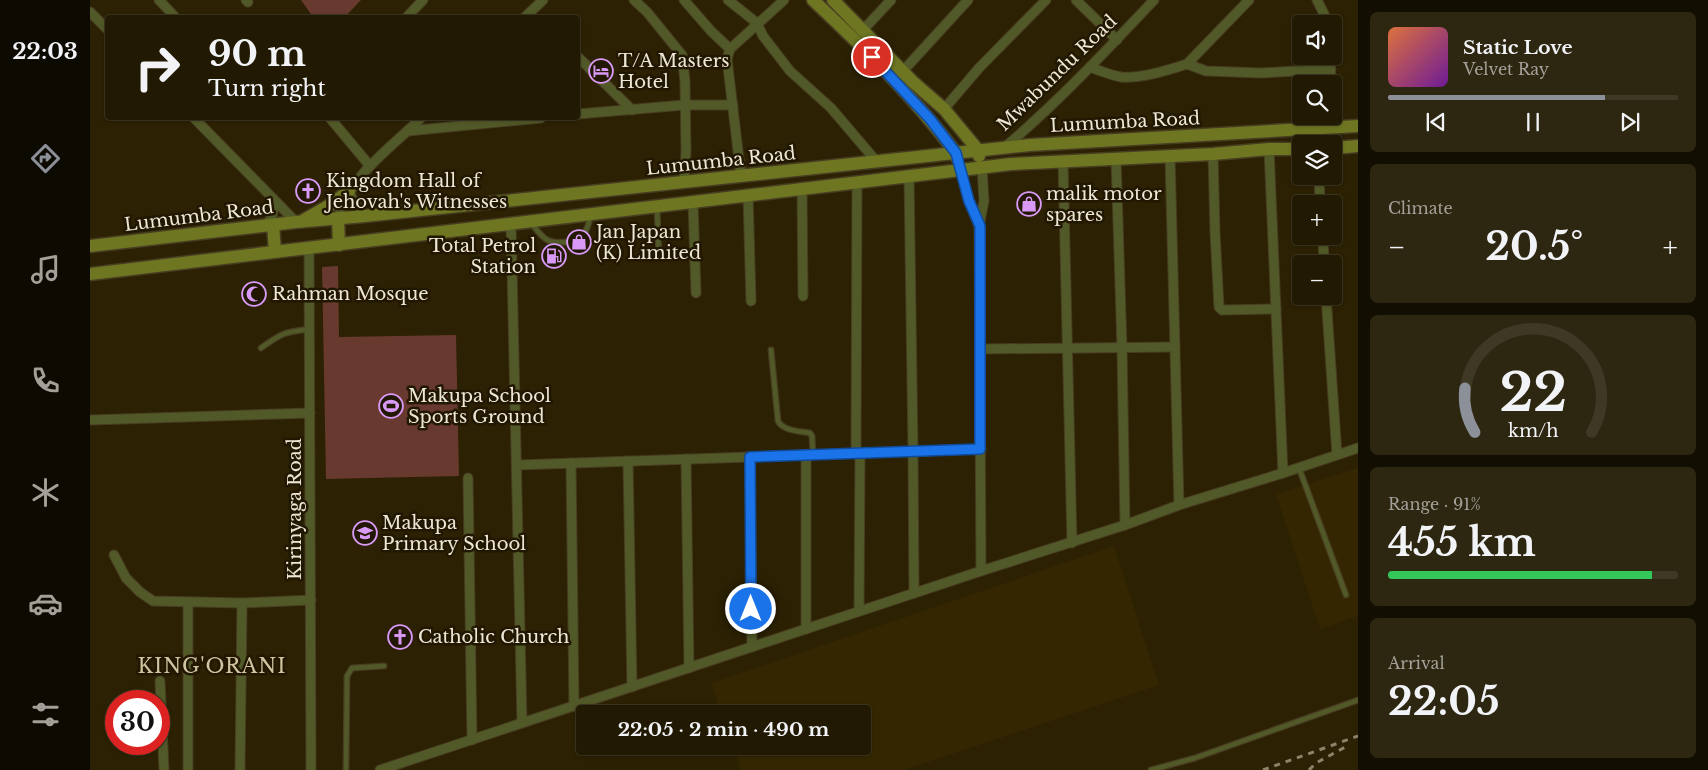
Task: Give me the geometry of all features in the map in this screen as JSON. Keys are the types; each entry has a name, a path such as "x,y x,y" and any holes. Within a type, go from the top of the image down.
{"main road":[{"path":"813,0 886,72 930,119 956,153 960,170"},
{"path":"833,0 903,71 944,109 978,150 982,168"},
{"name":"Lumumba Road","path":"1342,123 1358,126"},
{"name":"Lumumba Road","path":"90,246 269,225 978,150 1295,125"},
{"path":"1342,147 1358,146"},
{"name":"Lumumba Road","path":"90,274 1011,164 1292,148"},
{"path":"298,222 330,205 349,191"},
{"path":"338,218 339,245"},
{"path":"269,225 275,251"}],"street":[{"path":"159,0 173,15"},
{"path":"409,15 423,0"},
{"path":"530,15 544,0"},
{"path":"634,0 647,12 682,55 686,152 684,182"},
{"path":"684,0 710,31 730,49"},
{"path":"728,0 757,23 763,36 790,71 831,108 878,162"},
{"path":"741,176 727,59 730,49 784,0"},
{"path":"863,30 891,0"},
{"path":"903,71 968,0"},
{"path":"944,109 978,68 1046,0"},
{"path":"1076,0 1117,40"},
{"name":"Mwabundu Road","path":"1004,148 1030,126 1090,67 1154,0"},
{"path":"1090,67 1108,74 1132,77 1187,64 1249,0"},
{"path":"1317,0 1324,15"},
{"path":"90,12 105,27"},
{"path":"580,59 632,110"},
{"path":"1187,64 1206,71 1261,72 1331,69"},
{"path":"1331,65 1331,75"},
{"path":"580,114 684,105 733,105"},
{"path":"196,120 275,202 298,222"},
{"path":"332,120 370,166"},
{"path":"338,218 349,191 370,166 419,120"},
{"path":"408,131 521,120"},
{"path":"1269,149 1283,473"},
{"path":"1213,154 1219,307 1222,310 1276,308"},
{"path":"1170,156 1180,505"},
{"path":"1116,159 1125,525"},
{"path":"1063,162 1072,543"},
{"path":"981,571 980,226 984,201 982,168"},
{"path":"960,170 969,201 980,226"},
{"path":"909,176 914,593"},
{"path":"857,182 859,611"},
{"path":"802,189 803,296"},
{"path":"349,191 364,216"},
{"path":"748,196 751,300"},
{"path":"269,225 275,202"},
{"path":"693,202 696,293"},
{"path":"511,224 522,723"},
{"name":"Kirinyaga Road","path":"309,248 311,770"},
{"path":"1327,305 1337,455"},
{"path":"980,349 1175,347"},
{"path":"90,420 310,413"},
{"path":"380,770 859,611 1072,543 1180,505 1358,448"},
{"path":"517,465 980,449"},
{"path":"806,629 810,455"},
{"path":"750,457 752,647"},
{"path":"686,459 689,668"},
{"path":"628,461 632,686"},
{"path":"571,463 574,706"},
{"path":"468,478 472,740"},
{"path":"114,554 126,578 140,592 153,601 242,603 311,600"},
{"path":"188,603 188,770"},
{"path":"240,770 242,603"},
{"path":"160,681 164,770"}],"lane":[{"path":"657,206 659,257"},
{"path":"530,221 547,240 554,243 574,242 581,239 586,232 591,214"},
{"path":"261,348 278,335 310,329"},
{"path":"771,350 780,426 810,433 812,436 810,455"},
{"path":"1298,467 1346,595"},
{"path":"346,770 348,672 352,668 384,666"},
{"path":"1151,770 1196,758 1358,700"}],"shaded area":[{"path":"301,0 361,0 347,15 312,15"},
{"name":"Makupa School Sports Ground","path":"338,266 339,337 456,335 459,476 326,479 322,267"},
{"path":"1358,468 1358,616 1320,629 1276,494"},
{"path":"1114,546 1159,685 904,770 741,770 736,755 871,755 871,705 719,705 711,683"}],"railway":[{"path":"1263,770 1358,736"},
{"path":"1309,770 1316,763 1349,745"}],"place":[{"name":"T/A Masters Hotel","path":"601,71"},
{"name":"Kingdom Hall of Jehovah's Witnesses","path":"308,191"},
{"name":"malik motor spares","path":"1029,204"},
{"name":"Jan Japan (K) Limited","path":"579,242"},
{"name":"Total Petrol Station","path":"554,256"},
{"name":"Rahman Mosque","path":"254,294"},
{"name":"Makupa School Sports Ground","path":"391,406"},
{"name":"Makupa Primary School","path":"365,533"},
{"name":"Catholic Church","path":"400,637"}],"district":[{"name":"KING'ORANI","path":"212,666"}],"route":[{"path":"751,609 750,457 980,449 980,226 969,201 956,153 930,119 872,57"}]}
